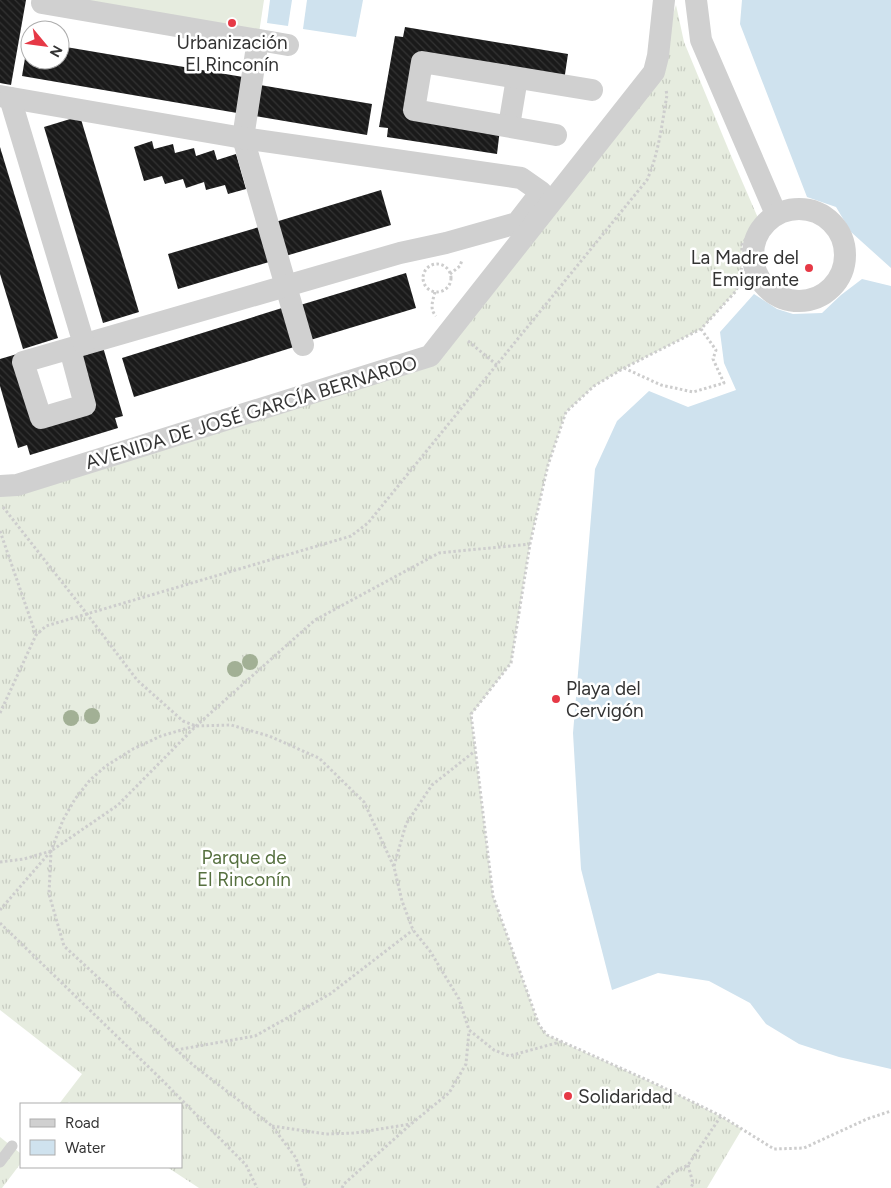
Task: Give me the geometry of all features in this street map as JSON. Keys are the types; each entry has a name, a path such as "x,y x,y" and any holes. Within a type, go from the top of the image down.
{"street":[{"name":"AVENIDA DE JOSÉ GARCÍA BERNARDO","path":"0,486 17,485 430,356 654,72 658,56 664,0"},
{"path":"696,0 701,40 767,216 757,235 754,269 770,293 795,302 822,296 840,278 846,250 837,227 810,210 791,209 767,216"},
{"path":"42,3 288,45"},
{"path":"258,40 243,138 303,345"},
{"path":"556,135 414,110 422,62 592,90"},
{"path":"509,126 517,78"},
{"path":"6,107 243,138 521,178 542,192 517,223 446,243 400,253 77,346 6,107"}],"lane":[{"path":"0,1162 12,1146"}],"path":[{"path":"0,713 36,635 46,626 351,536 368,523 647,180 654,163 658,145 667,95 666,86"},
{"path":"767,216 742,245 741,277 736,291 700,329 624,368 594,386 566,412 548,465 530,544 511,663 471,714 493,896 539,1025 547,1035 656,1084 721,1116 774,1149 804,1148 867,1119 891,1111"},
{"path":"433,265 443,266 450,274 449,285 440,292 430,290 423,282 424,272 433,265"},
{"path":"453,328 497,365"},
{"path":"624,368 661,385 693,392 724,383 713,359 716,350 700,329"},
{"path":"0,502 137,680 183,721 196,726"},
{"path":"0,530 36,635"},
{"path":"0,910 51,851 118,805 196,726 315,620 439,553 530,544"},
{"path":"306,1188 296,1158 272,1126 193,1065 64,946 49,894 51,851 63,820 75,799 90,780 106,766 133,749 161,736 196,726 231,725 269,736 319,758 364,802 394,867 402,901 413,930 430,951 459,998 469,1030 466,1064 449,1093 411,1124 344,1184 342,1188"},
{"path":"394,867 406,824 432,785 476,750"},
{"path":"0,862 24,859 51,851"},
{"path":"0,923 162,1080 246,1165 257,1188"},
{"path":"176,1050 254,1036 330,994 413,930"},
{"path":"469,1030 494,1050 510,1056 561,1041"},
{"path":"657,1188 672,1173 688,1165 721,1116"},
{"path":"272,1126 326,1134 355,1133 411,1124"},
{"path":"688,1165 693,1183 691,1188"}],"green space":[{"name":"Urbanización El Rinconín","path":"67,0 264,0 259,33"},
{"name":"Parque de El Rinconín","path":"676,5 684,42 758,218 742,245 741,277 736,291 701,329 624,368 594,386 566,412 548,465 530,543 511,663 471,715 493,896 539,1025 547,1035 670,1091 742,1129 707,1188 199,1188 169,1168 182,1168 182,1103 60,1103 82,1074 0,1010 0,486 430,356 654,72"},
{"path":"0,1137 20,1153 20,1164 2,1188 0,1188"}],"water":[{"name":"Urbanización El Rinconín","path":"270,0 292,0 288,26 267,23"},
{"name":"Urbanización El Rinconín","path":"307,0 363,0 356,37 303,29"},
{"path":"742,0 891,0 891,268 851,232 836,207 807,197 740,24"},
{"path":"862,279 891,286 891,1069 839,1057 799,1044 766,1024 750,1003 709,981 658,973 612,990 581,869 573,733 595,469 617,421 649,391 688,407 736,390 724,363 720,332 754,294 777,309 793,314 822,313"}],"building":[{"path":"0,0 26,0 22,20 20,20 20,34 11,85 0,83"},
{"path":"405,27 568,54 564,81 417,57 407,115 500,129 497,154 387,137 388,128 379,127 395,36 403,37"},
{"path":"70,48 249,78 243,114 22,76 23,70 70,70"},
{"path":"260,85 372,104 367,135 255,116"},
{"path":"80,116 139,312 103,323 44,127"},
{"path":"152,141 154,149 173,144 175,153 194,148 196,156 214,150 217,160 236,154 246,189 228,194 225,185 206,190 204,182 186,188 183,179 165,184 162,176 144,181 134,147"},
{"path":"0,147 58,338 23,349 0,274"},
{"path":"381,190 391,225 282,257 272,223"},
{"path":"259,227 269,262 178,289 168,254"},
{"path":"406,273 416,308 307,341 297,306"},
{"path":"282,308 294,347 134,397 122,358"},
{"path":"103,347 123,416 115,418 118,428 30,455 27,445 18,448 0,386 0,359 17,354 38,425 94,408 78,354"}],"place":[{"name":"Urbanización El Rinconín","path":"232,23"},
{"name":"La Madre del Emigrante","path":"809,268"},
{"name":"Playa del Cervigón","path":"556,699"},
{"name":"Solidaridad","path":"568,1096"}]}
